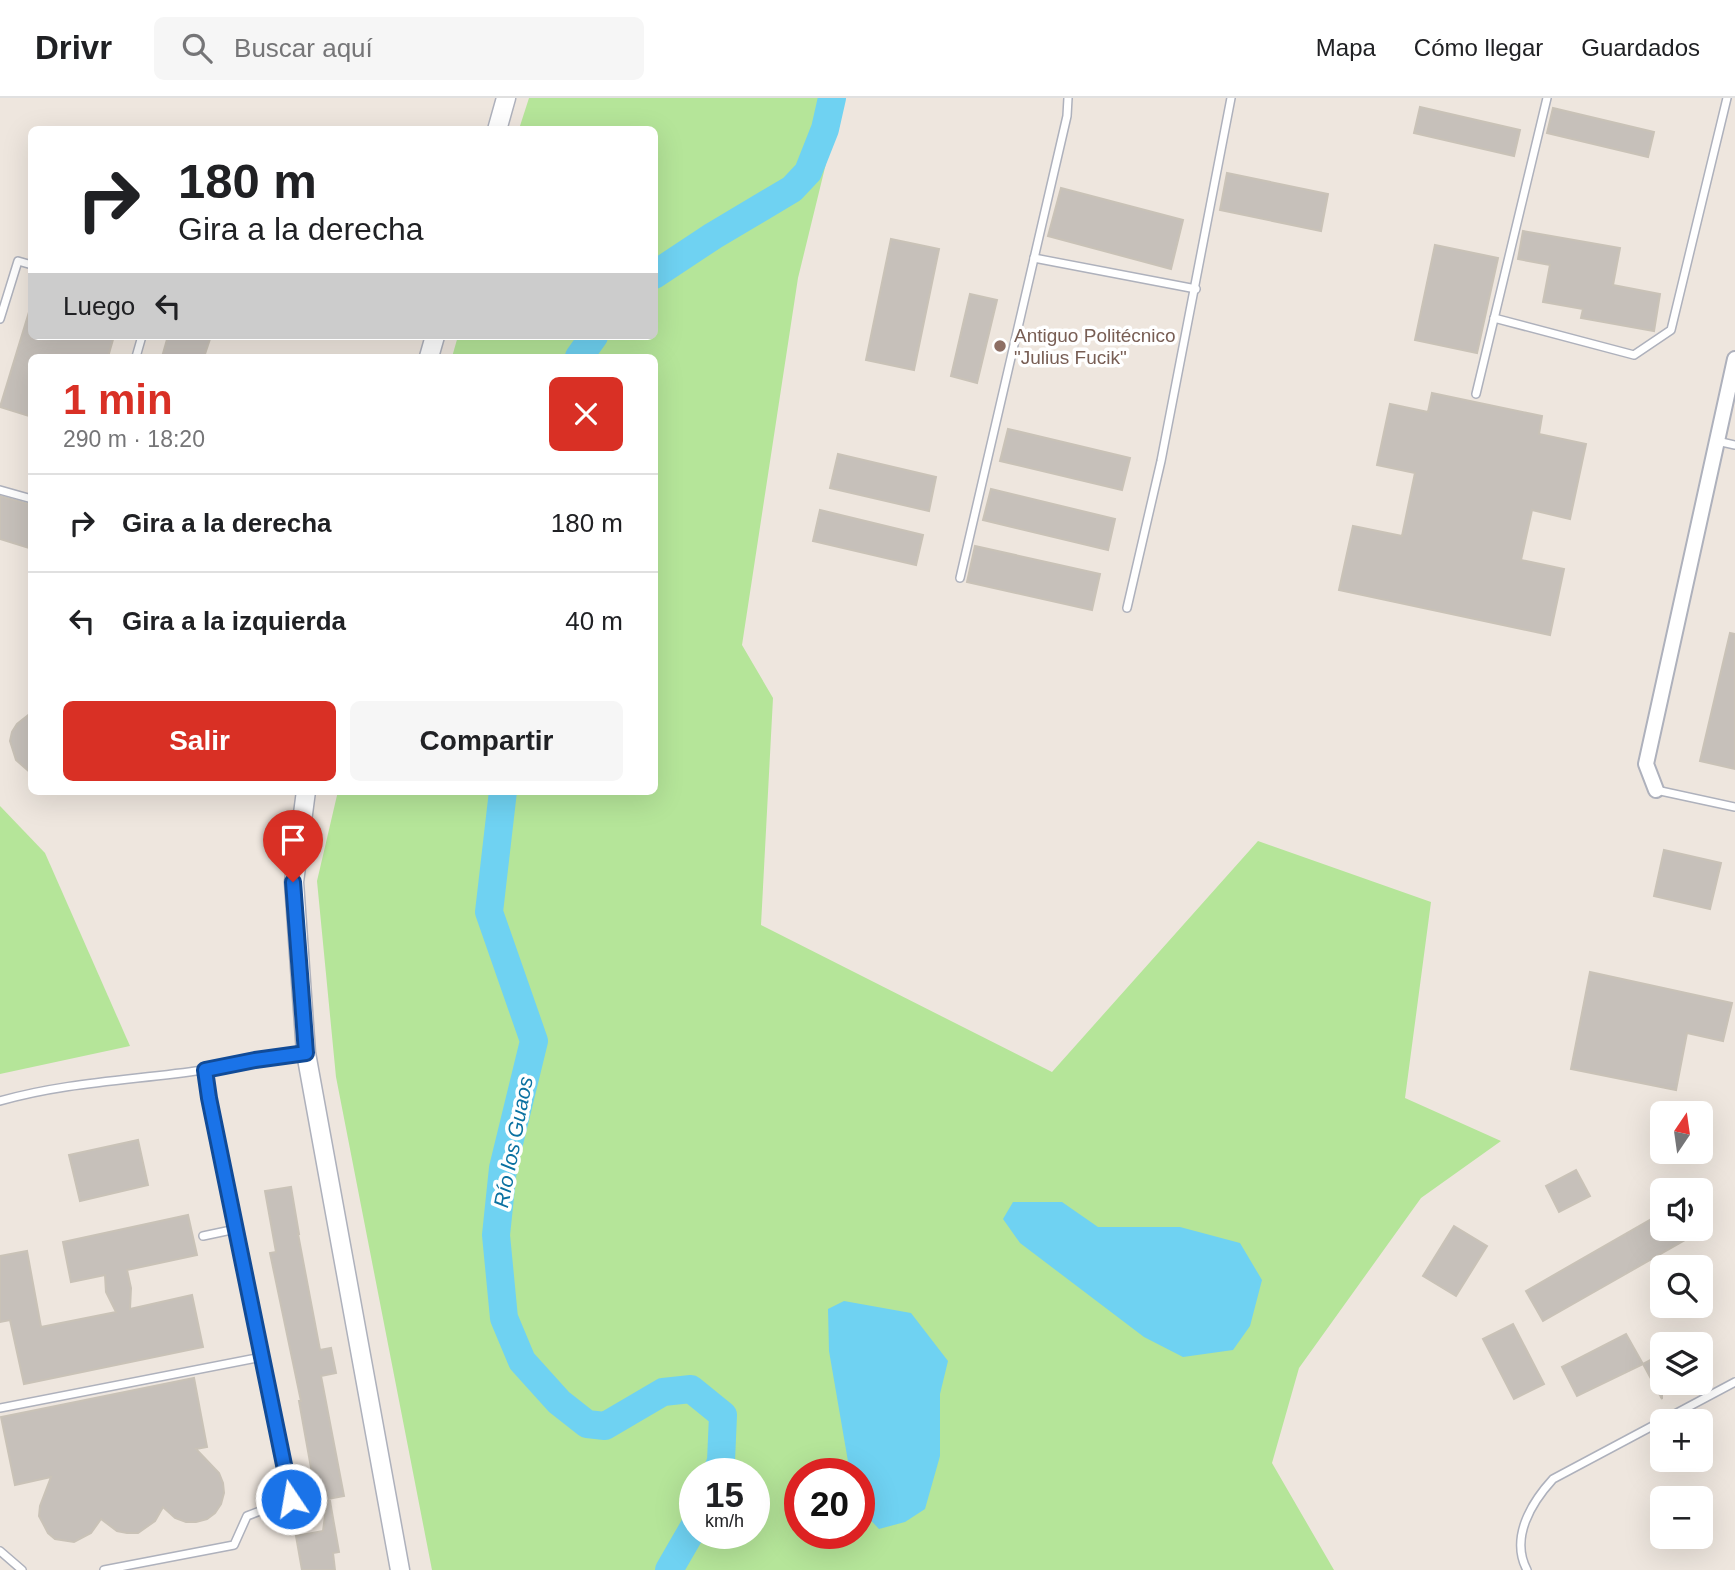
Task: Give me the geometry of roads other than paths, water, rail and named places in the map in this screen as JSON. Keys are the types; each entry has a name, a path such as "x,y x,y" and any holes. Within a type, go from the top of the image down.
{"street":[{"path":"498,126 506,98"},
{"path":"1656,790 1646,764 1735,359"},
{"path":"305,795 293,882 306,1053 400,1570"}],"lane":[{"path":"960,578 1067,116 1068,98"},
{"path":"1127,608 1161,461 1231,98"},
{"path":"1476,394 1547,98"},
{"path":"1494,318 1634,355 1671,330 1727,98"},
{"path":"1034,258 1196,289"},
{"path":"0,319 18,261 28,264"},
{"path":"1717,441 1735,446"},
{"path":"0,490 28,498"},
{"path":"1656,790 1735,807"},
{"path":"0,1101 92,1083 205,1070 306,1053"},
{"path":"104,1570 234,1545 247,1516 291,1499 205,1070"},
{"path":"203,1236 236,1229"},
{"path":"0,1408 262,1357"},
{"path":"1527,1570 1522,1561 1521,1539 1526,1518 1536,1497 1553,1479 1735,1382"},
{"path":"0,1551 22,1570"}],"water":[{"path":"1013,1202 1062,1202 1098,1227 1180,1227 1240,1243 1262,1280 1250,1326 1233,1350 1183,1357 1144,1337 1020,1243 1003,1219"},
{"path":"844,1301 911,1313 948,1361 940,1394 940,1456 925,1509 905,1522 879,1529 875,1525 875,1458 847,1458 829,1351 828,1309"}],"waterway":[{"name":"Río los Guaos","path":"658,272 792,189 808,172 825,129 832,98"},
{"name":"Río los Guaos","path":"581,354 591,340"},
{"name":"Río los Guaos","path":"503,795 489,912 534,1041 503,1168 496,1235 504,1318 522,1361 559,1402 587,1424 605,1426 663,1392 691,1389 723,1415 721,1458"},
{"name":"Río los Guaos","path":"669,1570 681,1549"}],"place":[{"name":"Antiguo Politécnico \"Julius Fucik\"","path":"1000,346"}]}
